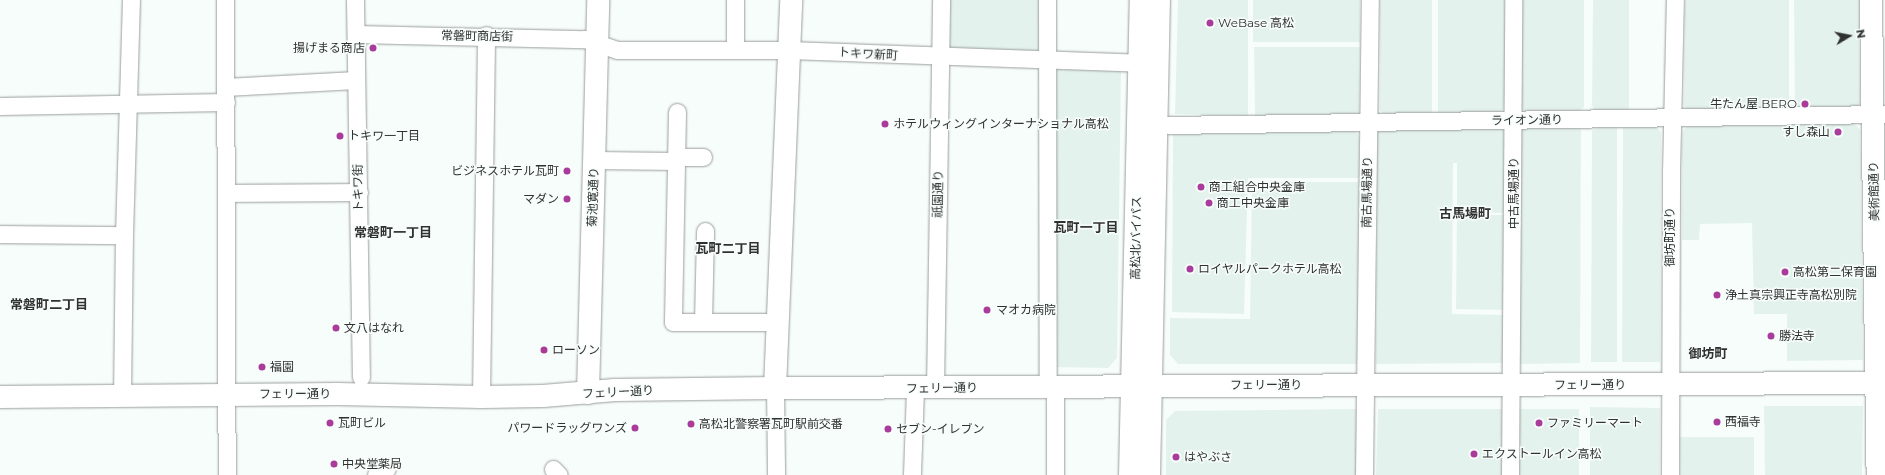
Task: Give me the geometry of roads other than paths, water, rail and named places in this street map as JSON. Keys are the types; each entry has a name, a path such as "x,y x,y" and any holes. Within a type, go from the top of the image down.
{"main road":[{"name":"菊池寛通り","path":"588,393 598,0"},
{"path":"775,388 776,322 791,0"},
{"name":"高松北バイパス","path":"1141,0 1139,63 1142,386 1149,475"},
{"name":"高松北バイパス","path":"1130,475 1142,386 1159,0"},
{"name":"美術館通り","path":"1871,0 1879,114 1881,382 1878,475"},
{"name":"フェリー通り","path":"0,397 227,395 481,397 588,393 616,390 775,388 1365,385 1511,386 1881,382"}],"street":[{"path":"122,397 124,235 131,0"},
{"path":"225,0 227,475"},
{"name":"トキワ街","path":"355,0 361,377"},
{"path":"735,0 735,49"},
{"name":"祇園通り","path":"912,475 925,388 942,0"},
{"path":"1047,0 1052,387 1055,475"},
{"name":"南古馬場通り","path":"1364,475 1370,0"},
{"name":"中古馬場通り","path":"1510,475 1514,120 1513,0"},
{"name":"御坊町通り","path":"1670,475 1669,385 1675,0"},
{"name":"常磐町商店街","path":"356,34 486,35 585,39 598,44"},
{"path":"481,397 486,35"},
{"name":"トキワ新町","path":"598,44 617,50 789,50 1047,61 1139,63"},
{"path":"0,106 128,105 356,80"},
{"path":"677,112 673,322 776,322"},
{"name":"ライオン通り","path":"1168,125 1879,114"},
{"path":"594,160 676,161 679,157 703,157"},
{"path":"227,193 358,192"},
{"path":"703,322 705,231"},
{"path":"0,234 124,235"},
{"path":"775,388 776,475"}],"place":[{"name":"WeBase 高松","path":"1210,23"},
{"name":"揚げまる商店","path":"373,48"},
{"name":"牛たん屋 BERO","path":"1805,104"},
{"name":"ホテルウィングインターナショナル高松","path":"885,124"},
{"name":"すし森山","path":"1838,132"},
{"name":"トキワ一丁目","path":"340,136"},
{"name":"ビジネスホテル瓦町","path":"567,171"},
{"name":"商工組合中央金庫","path":"1201,187"},
{"name":"マダン","path":"567,199"},
{"name":"商工中央金庫","path":"1209,203"},
{"name":"ロイヤルパークホテル高松","path":"1190,269"},
{"name":"高松第二保育園","path":"1785,272"},
{"name":"浄土真宗興正寺高松別院","path":"1717,295"},
{"name":"マオカ病院","path":"987,310"},
{"name":"文八はなれ","path":"336,328"},
{"name":"勝法寺","path":"1771,336"},
{"name":"ローソン","path":"544,350"},
{"name":"福園","path":"262,367"},
{"name":"西福寺","path":"1717,422"},
{"name":"瓦町ビル","path":"330,423"},
{"name":"ファミリーマート","path":"1539,423"},
{"name":"高松北警察署瓦町駅前交番","path":"691,424"},
{"name":"パワードラッグワンズ","path":"635,428"},
{"name":"セブン-イレブン","path":"888,429"},
{"name":"エクストールイン高松","path":"1474,454"},
{"name":"はやぶさ","path":"1176,457"},
{"name":"中央堂薬局","path":"334,464"}],"district":[{"name":"古馬場町","path":"1465,213"},
{"name":"瓦町一丁目","path":"1086,227"},
{"name":"常磐町一丁目","path":"393,232"},
{"name":"瓦町二丁目","path":"728,248"},
{"name":"常磐町二丁目","path":"49,304"},
{"name":"御坊町","path":"1708,353"}]}
